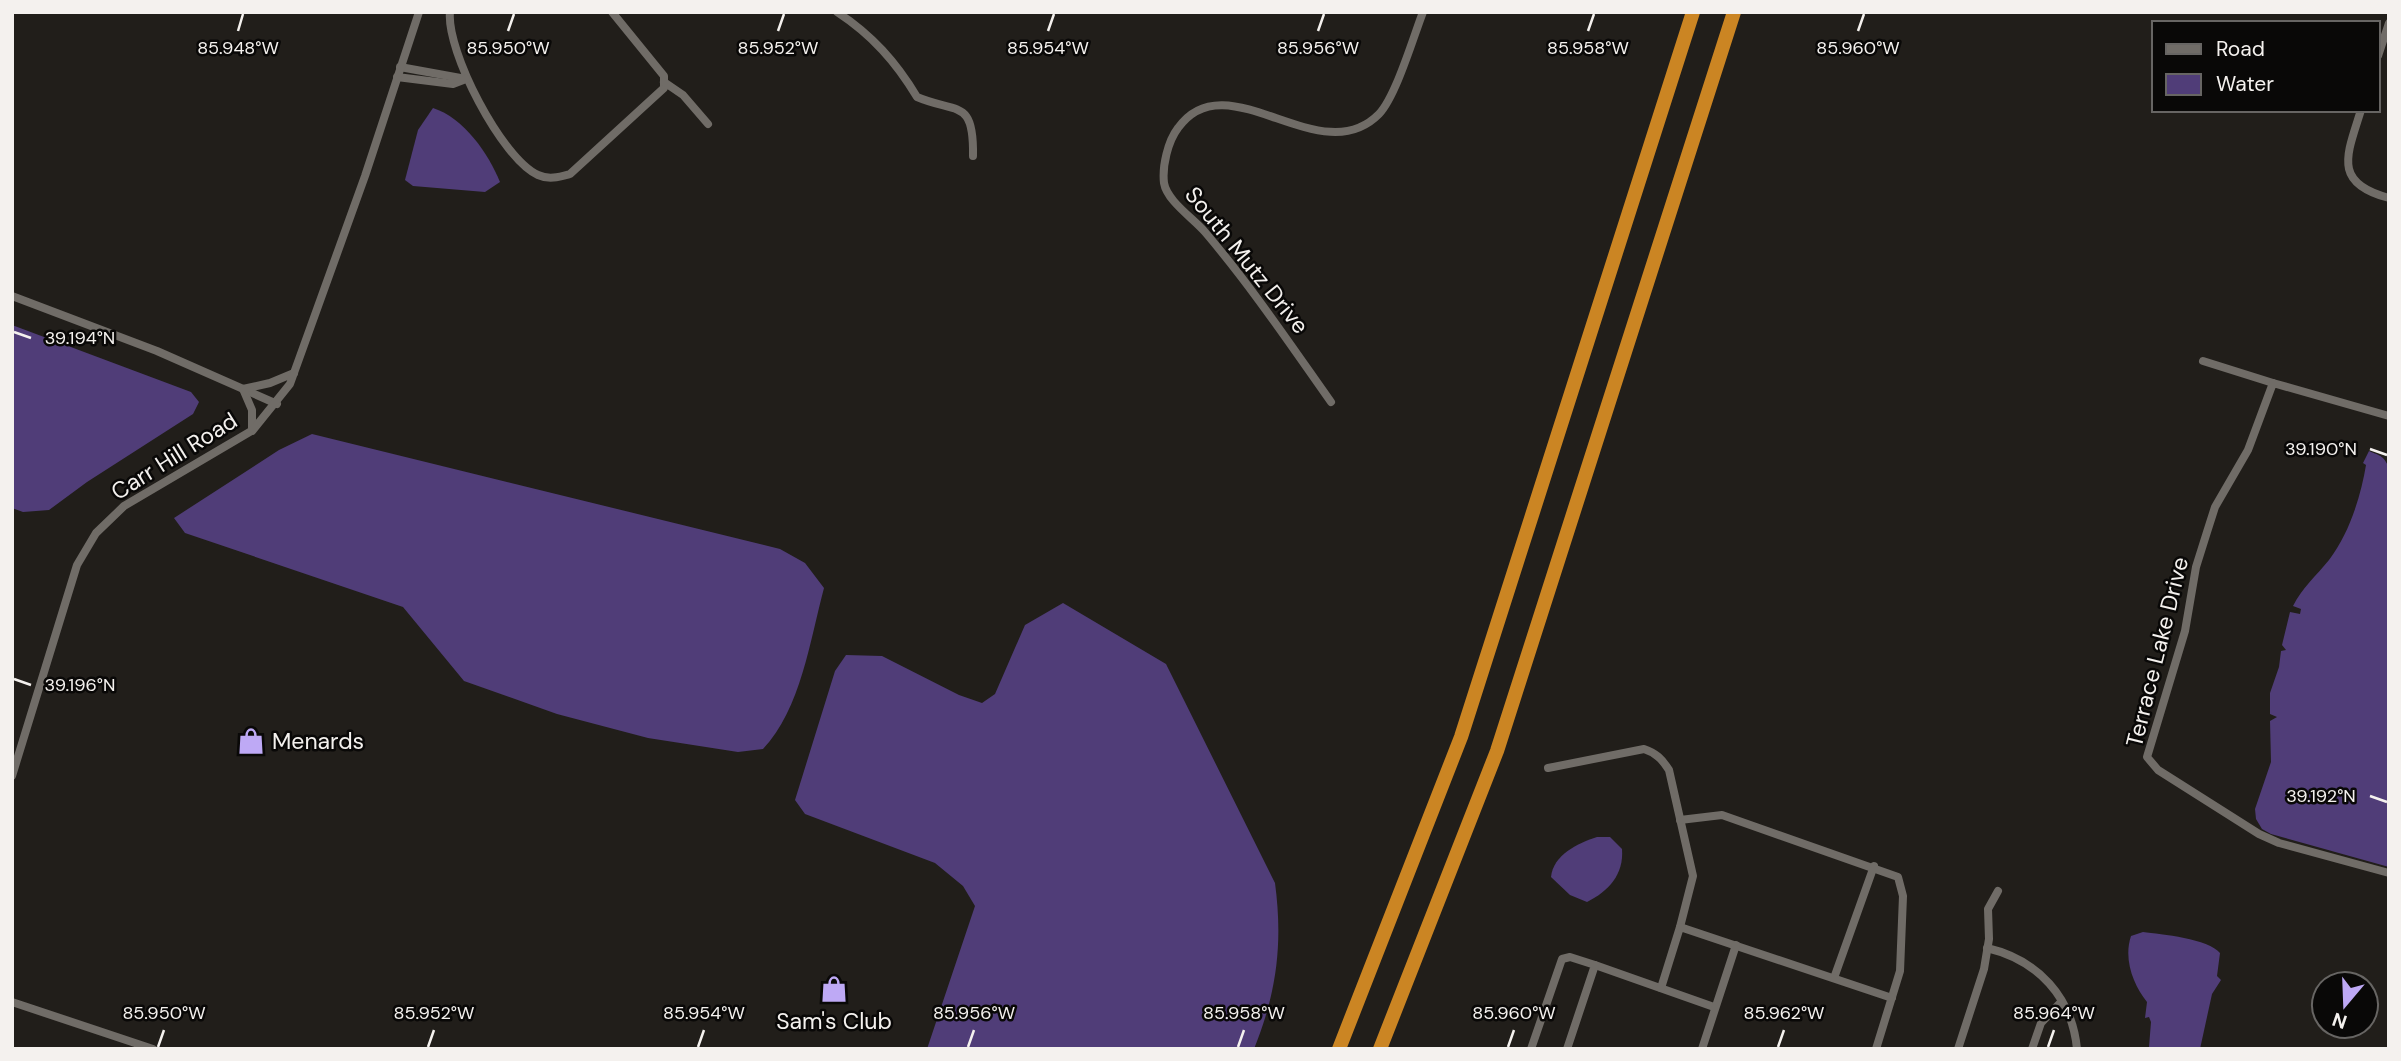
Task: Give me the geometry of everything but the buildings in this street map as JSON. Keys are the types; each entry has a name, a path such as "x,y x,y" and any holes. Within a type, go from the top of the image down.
{"highway":[{"path":"1339,1049 1461,737 1693,12"},
{"path":"1380,1049 1497,751 1734,12"}],"street":[{"name":"Carr Hill Road","path":"12,776 77,565 96,533 124,506 252,430 277,404 295,373 418,12"},
{"path":"450,12 466,79 495,131 537,175 553,178 570,174 664,88 664,76 612,12"},
{"path":"837,12 862,29 899,66 918,97 953,106 962,113 974,131 973,156"},
{"name":"South Mutz Drive","path":"1331,402 1255,294 1204,231 1169,194 1164,183 1170,139 1182,122 1203,107 1223,103 1303,128 1353,129 1379,114 1395,86 1423,12"},
{"path":"2380,50 2389,23"},
{"path":"400,67 466,79"},
{"path":"397,77 453,84 466,79"},
{"path":"664,82 683,95 708,124"},
{"path":"2360,112 2347,154 2350,173 2364,191 2389,198"},
{"path":"12,296 158,351 277,404"},
{"path":"2203,361 2389,416"},
{"path":"243,389 270,383 295,373"},
{"name":"Terrace Lake Drive","path":"2273,383 2248,450 2215,507 2196,567 2185,631 2147,757 2158,770 2279,844 2389,873"},
{"path":"243,389 252,410 252,430"},
{"path":"1548,768 1644,749 1654,752 1669,770 1693,876 1661,988"},
{"path":"1680,820 1722,815 1891,872 1902,885 1902,955 1876,1049"},
{"path":"1834,978 1874,866"},
{"path":"1958,1049 1982,979 1987,948 1988,909 1998,891"},
{"path":"1680,926 1892,998"},
{"path":"1702,1049 1736,945"},
{"path":"1987,948 2029,963 2049,981 2075,1024 2077,1049"},
{"path":"1531,1049 1562,959 1570,957 1714,1007"},
{"path":"1567,1049 1595,965"},
{"path":"12,1002 153,1049"},
{"path":"2032,1049 2041,1023 2062,1002"}],"water":[{"path":"433,108 465,128 482,148 500,182 485,192 413,186 405,180 418,130"},
{"path":"12,325 191,392 199,402 193,414 87,482 49,510 23,512 12,508"},
{"path":"312,434 780,549 805,563 824,588 802,673 787,714 776,733 763,749 738,752 648,738 557,714 464,681 403,607 185,533 174,518 279,450"},
{"path":"2369,451 2382,457 2389,468 2389,867 2271,834 2262,829 2256,819 2255,809 2271,762 2270,721 2277,717 2270,714 2270,693 2279,667 2281,651 2286,650 2282,645 2290,612 2300,614 2301,609 2293,606 2343,539 2361,489 2366,465 2363,463"},
{"path":"1063,603 1166,664 1275,883 1278,926 1276,967 1268,1007 1254,1049 927,1049 975,906 963,886 935,863 805,814 795,800 835,671 846,655 882,656 959,695 982,703 995,694 1025,625"},
{"path":"1597,837 1610,837 1622,849 1622,858 1614,881 1602,893 1587,902 1570,895 1551,877 1561,856 1575,846"},
{"path":"2143,932 2196,941 2220,953 2217,976 2221,980 2212,994 2200,1049 2149,1047 2151,1022 2149,1017 2145,1018 2147,1002 2134,980 2128,954 2131,936"}],"place":[{"name":"Menards","path":"251,741"},
{"name":"Sam's Club","path":"834,989"}]}
